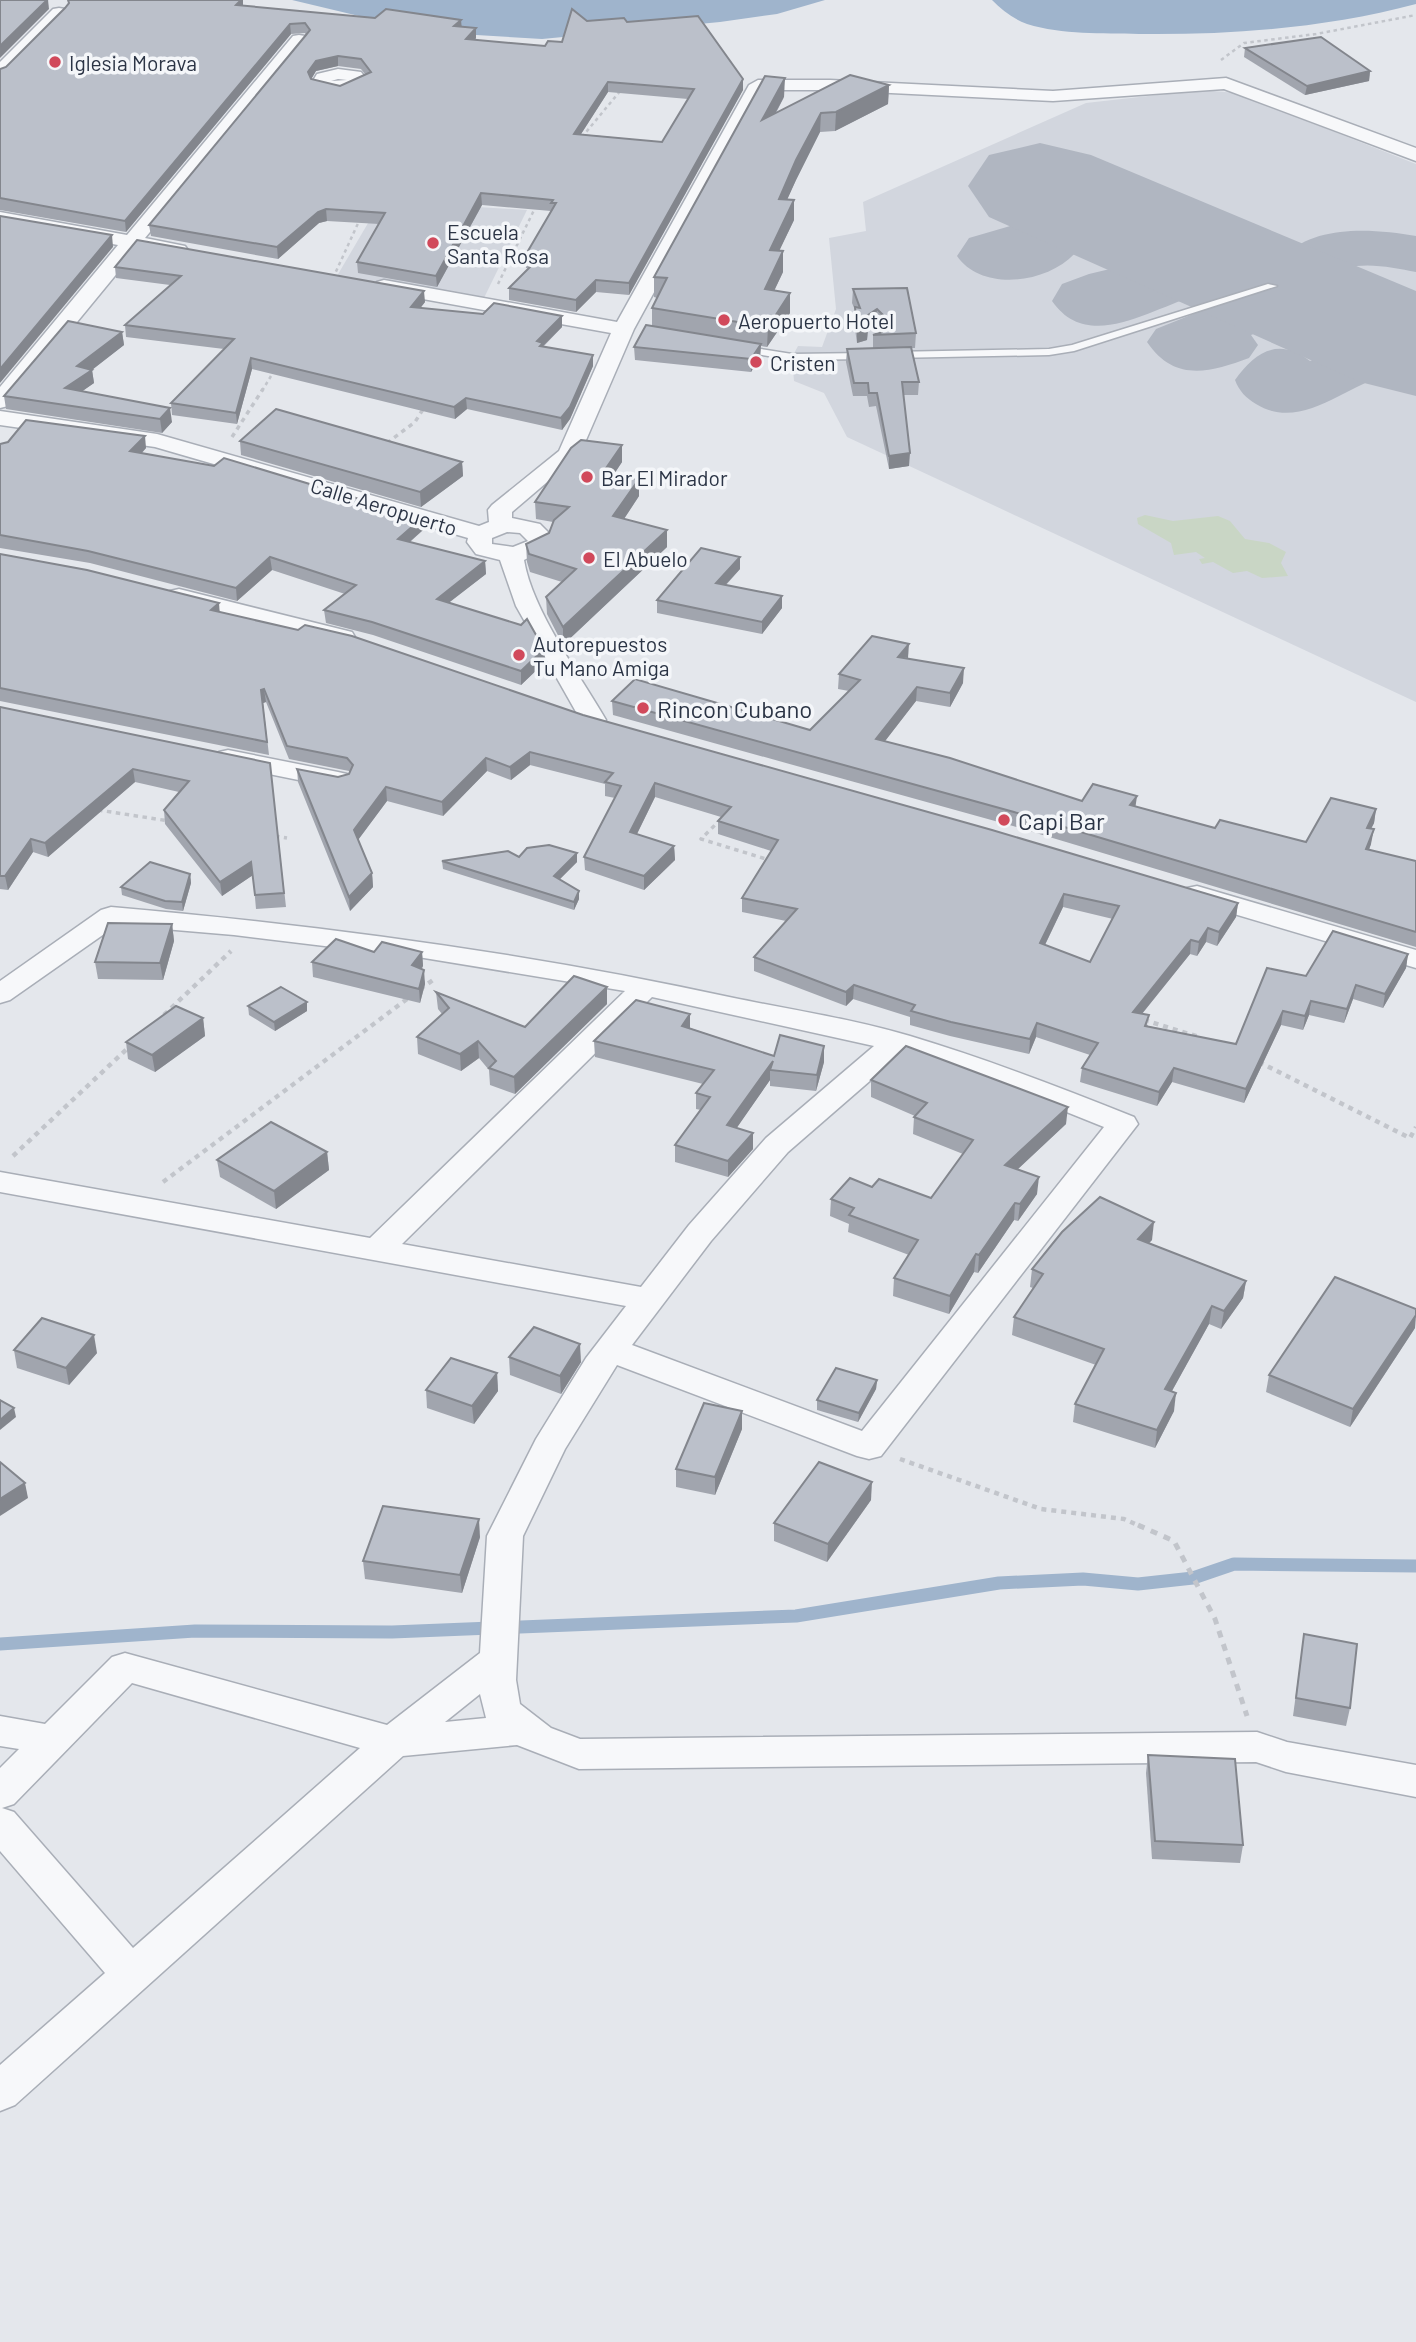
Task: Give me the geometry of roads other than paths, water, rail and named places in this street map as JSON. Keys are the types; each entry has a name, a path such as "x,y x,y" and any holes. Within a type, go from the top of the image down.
{"street":[{"path":"0,72 59,13"},
{"path":"0,401 299,40"},
{"path":"273,71 305,74 324,87 341,89 360,82 355,76 338,74"},
{"path":"593,720 528,606 513,573 511,555 484,549 479,542 491,530 500,510 569,454 630,330 758,85 830,85 1053,96 1095,95 1215,83 1234,85 1416,155"},
{"path":"0,218 199,253"},
{"path":"359,282 630,330"},
{"name":"Calle Aeropuerto","path":"10,426 157,441 491,530 526,526 540,536 540,543 534,548 511,555"},
{"path":"154,590 363,642"},
{"path":"555,707 620,728"},
{"path":"203,752 339,780"},
{"path":"1170,886 1416,959"},
{"path":"0,995 111,916 256,929 465,956 646,987 897,1041 1013,1079 1123,1124 869,1447 610,1350"},
{"path":"377,1250 646,987"},
{"path":"897,1041 777,1145 647,1298 610,1350 548,1448 505,1536 498,1680 502,1711 537,1739 579,1754 1257,1747 1286,1757 1416,1781"},
{"path":"5,1171 131,1206 647,1298"},
{"path":"0,2092 393,1742 499,1658"},
{"path":"0,1793 125,1667 393,1742 524,1729"},
{"path":"0,1731 52,1740"},
{"path":"0,1823 131,1975"}],"lane":[{"path":"727,346 807,357 1049,352 1074,348 1272,286"},
{"path":"807,357 811,354 862,349 875,344"}],"water":[{"path":"292,0 825,0 777,14 720,22 542,39 426,32"},
{"path":"992,0 1416,0 1416,4 1348,19 1279,28 1139,34 1083,33 1041,28 1017,20"}],"waterway":[{"path":"0,1644 195,1631 392,1632 796,1616 999,1583 1083,1579 1138,1584 1193,1578 1234,1564 1416,1566"}],"place":[{"name":"Iglesia Morava","path":"55,62"},
{"name":"Escuela Santa Rosa","path":"433,243"},
{"name":"Aeropuerto Hotel","path":"724,320"},
{"name":"Cristen","path":"756,362"},
{"name":"Bar El Mirador","path":"587,477"},
{"name":"El Abuelo","path":"589,558"},
{"name":"Autorepuestos Tu Mano Amiga","path":"519,655"},
{"name":"Rincon Cubano","path":"643,708"},
{"name":"Capi Bar","path":"1004,820"}]}
